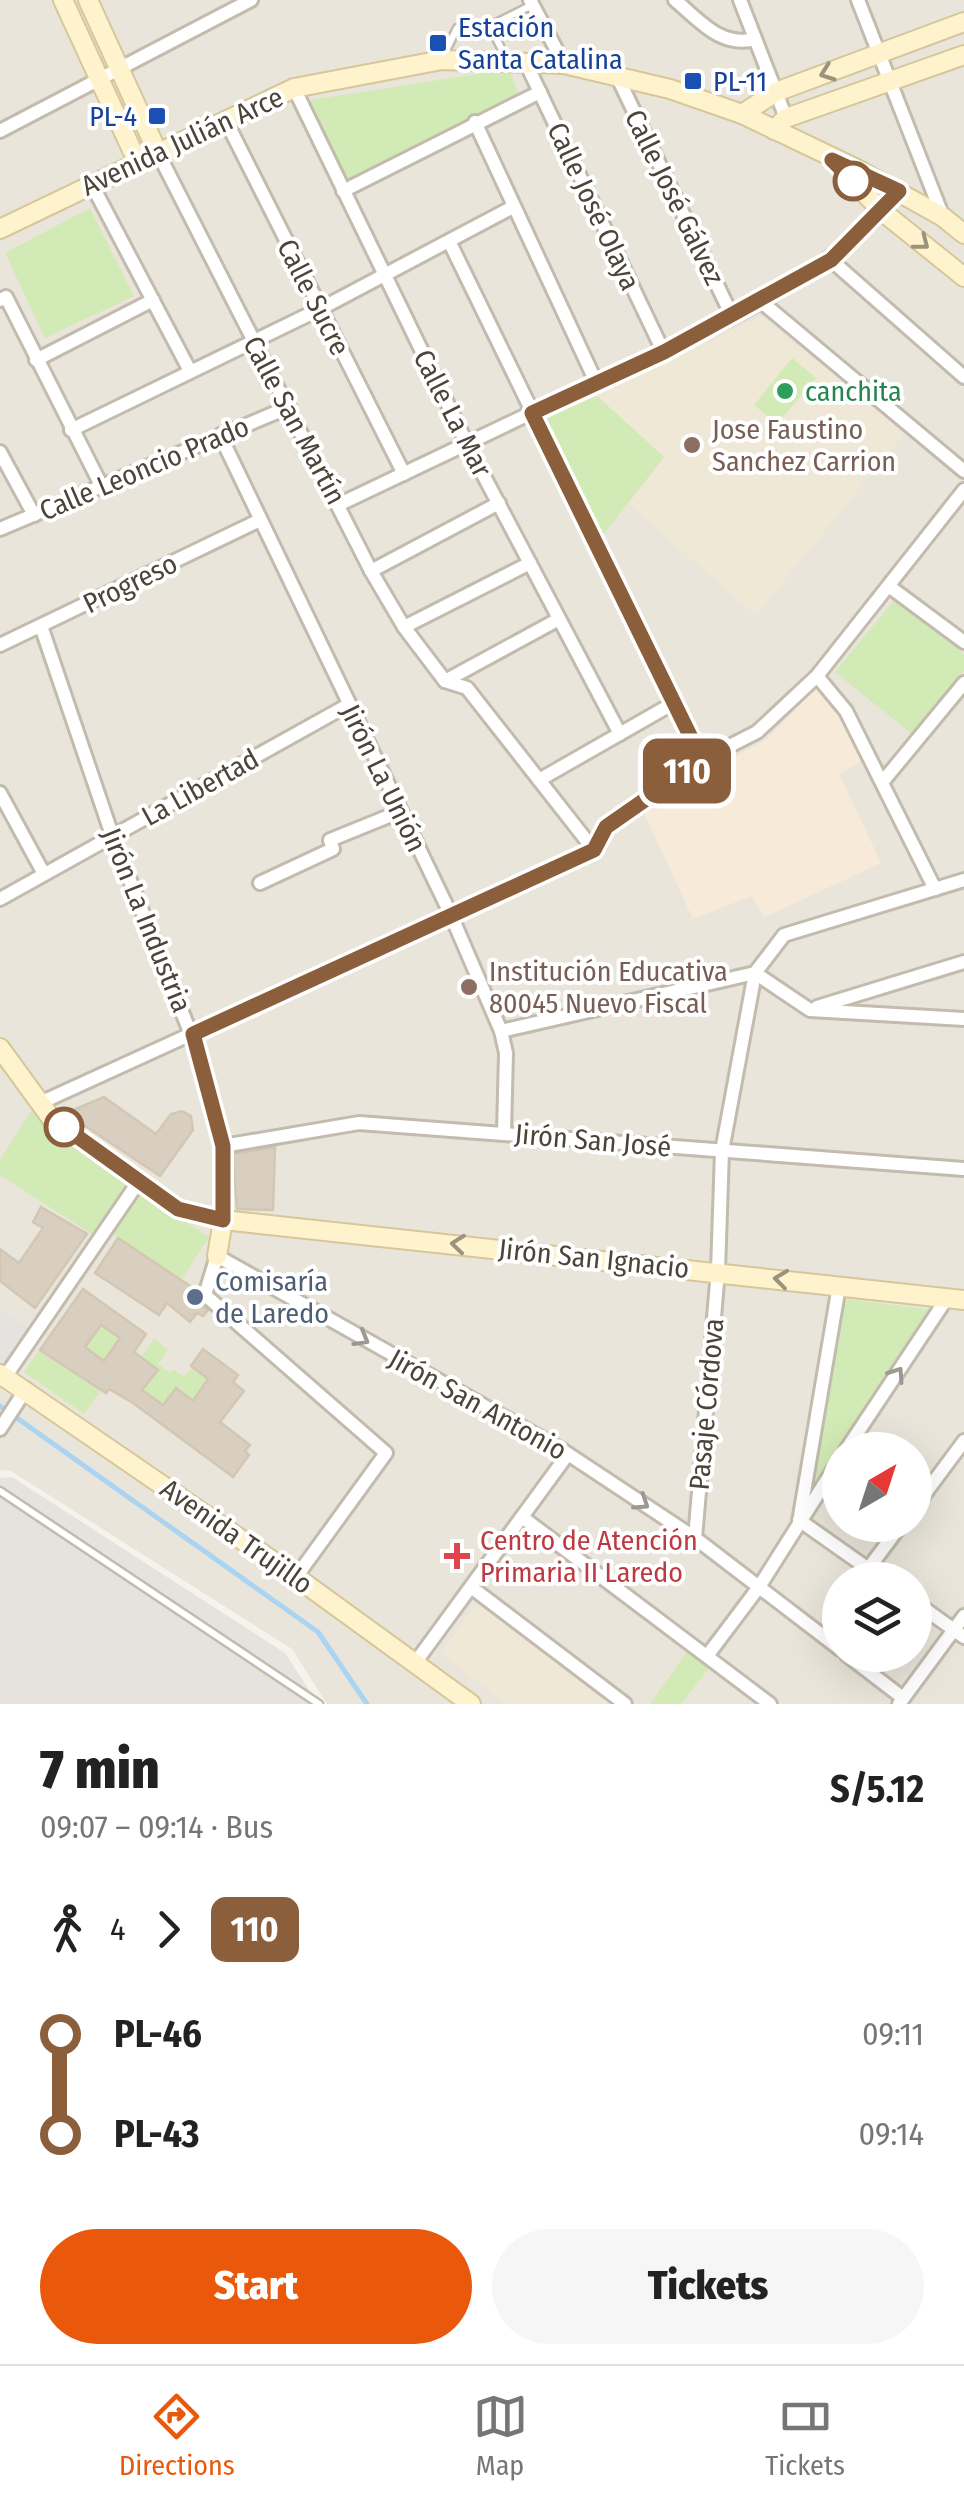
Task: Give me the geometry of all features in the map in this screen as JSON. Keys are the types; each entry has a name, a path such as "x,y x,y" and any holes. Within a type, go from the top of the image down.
{"street":[{"path":"63,0 137,161"},
{"path":"88,0 157,151"},
{"path":"0,130 251,0"},
{"path":"675,0 724,40 738,44 755,39"},
{"path":"740,0 776,92 780,124 964,56"},
{"path":"858,0 943,217"},
{"path":"531,2 564,64"},
{"path":"742,114 776,92 964,22"},
{"name":"Avenida Julián Arce","path":"0,229 294,88 442,60 516,60 564,64 670,89 780,124 832,160 899,191 964,234"},
{"name":"Calle José Olaya","path":"516,60 540,92 664,352"},
{"name":"Calle José Gálvez","path":"618,78 732,316"},
{"name":"Calle La Mar","path":"294,88 467,444 620,734"},
{"path":"343,191 540,92"},
{"name":"Calle Sucre","path":"225,119 404,474"},
{"path":"474,122 596,382"},
{"name":"Calle San Martín","path":"157,151 340,504 371,572 404,627 445,680 467,688 594,850"},
{"name":"Avenida Julián Arce","path":"832,160 883,212 964,276"},
{"path":"92,183 190,370"},
{"path":"340,504 664,352 732,316 831,260 883,212 899,191"},
{"path":"71,430 320,308 513,207"},
{"path":"448,241 702,760"},
{"path":"831,260 964,377"},
{"path":"3,298 100,484"},
{"path":"758,299 964,471"},
{"path":"36,360 153,300"},
{"name":"Calle Leoncio Prado","path":"0,529 289,407"},
{"name":"Jirón La Unión","path":"220,435 450,915 501,1031 506,1052 504,1132"},
{"path":"0,452 34,515"},
{"path":"40,1102 594,850 606,827 702,760 757,732 817,676 964,490"},
{"path":"371,572 499,504"},
{"name":"Progreso","path":"0,645 260,520"},
{"path":"404,627 530,563"},
{"path":"890,586 964,642"},
{"path":"445,680 560,619"},
{"name":"Jirón La Industria","path":"41,626 112,835 193,1034 223,1146 223,1220"},
{"path":"817,676 846,712 884,780 935,889"},
{"path":"884,780 964,683"},
{"path":"539,780 672,704"},
{"name":"La Libertad","path":"0,899 348,705"},
{"path":"0,793 44,874"},
{"path":"260,883 334,849 330,840 398,812"},
{"path":"501,1031 755,973 784,935 964,880"},
{"path":"810,1010 964,962"},
{"path":"755,973 810,1010 964,1019"},
{"name":"Pasaje Córdova","path":"695,1538 718,1270 722,1151 755,973"},
{"name":"Jirón San Ignacio","path":"0,1048 51,1118 178,1209 223,1220 718,1270 956,1299"},
{"name":"Jirón San José","path":"223,1146 359,1123 964,1168"},
{"path":"3,1376 138,1181"},
{"path":"223,1220 205,1295 386,1452 296,1577"},
{"name":"Jirón San Antonio","path":"217,1256 568,1454 695,1538 822,1635"},
{"path":"799,1520 838,1286"},
{"path":"859,1432 956,1299"},
{"name":"Avenida Trujillo","path":"3,1376 22,1397 296,1577 471,1704"},
{"path":"4,1423 22,1397"},
{"path":"932,1483 964,1441"},
{"path":"415,1663 568,1454"},
{"path":"707,1656 760,1587 822,1486"},
{"path":"522,1518 770,1704"},
{"path":"799,1520 858,1562"},
{"path":"471,1587 625,1704"},
{"path":"932,1614 959,1633"},
{"path":"867,1672 902,1701 959,1633 964,1616"}],"lane":[{"path":"442,60 457,28 490,26 531,2"},
{"path":"490,26 516,60"},
{"path":"0,1491 309,1701 319,1704"}],"shaded area":[{"path":"0,0 964,0 964,1704 327,1704 292,1649 11,1471 0,1470"},
{"path":"761,316 905,433 756,615 628,504 664,457 597,396"},
{"path":"818,686 842,711 863,760 839,774 881,863 765,917 752,896 693,919 642,809 767,739"},
{"path":"0,1308 31,1331 5,1369 0,1367"},
{"path":"12,1477 285,1653 318,1704 0,1704 0,1478"},
{"path":"477,1603 610,1704 506,1704 441,1653"}],"green space":[{"path":"503,70 511,74 518,94 348,183 310,100"},
{"path":"90,208 134,296 45,338 5,253"},
{"name":"canchita","path":"792,358 816,378 777,424 754,405"},
{"path":"597,396 664,457 603,535 545,417"},
{"path":"896,598 964,654 964,671 912,734 835,672"},
{"path":"31,1111 127,1186 93,1235 0,1175 0,1160"},
{"path":"138,1192 209,1237 182,1279 111,1233"},
{"path":"844,1299 933,1310 853,1432 822,1432 822,1479 804,1506"},
{"path":"101,1325 120,1338 104,1361 85,1347"},
{"path":"154,1339 168,1349 158,1364 170,1373 173,1369 184,1377 192,1367 208,1379 193,1401 176,1388 163,1405 142,1390 157,1370 141,1357"},
{"path":"41,1348 101,1390 84,1414 24,1372"},
{"path":"687,1652 709,1668 681,1704 650,1704"}],"building":[{"path":"104,1097 156,1134 171,1114 182,1111 191,1116 193,1130 160,1176 66,1113"},
{"path":"275,1147 273,1210 237,1209 233,1154"},
{"path":"41,1207 87,1234 35,1308 0,1281 0,1249 19,1263 43,1228 33,1222"},
{"path":"118,1238 196,1290 196,1299 208,1310 203,1316 197,1313 190,1322 167,1303 159,1315 95,1273"},
{"path":"83,1289 146,1334 134,1352 158,1370 142,1390 163,1405 176,1388 193,1401 208,1379 191,1366 203,1349 238,1375 233,1382 244,1391 220,1422 250,1445 245,1451 249,1455 233,1477 133,1403 109,1389 106,1393 40,1350","holes":["101,1325 120,1338 104,1361 85,1347"]}],"waterway":[{"path":"0,1406 318,1632 367,1704"}],"bus line":[{"name":"110","path":"64,1127 178,1209 223,1220 223,1146 193,1034 594,850 606,827 702,760 532,413 664,352 831,260 883,212 899,191 832,160 853,181"}],"place":[{"name":"Estación Santa Catalina","path":"438,43"},
{"name":"PL-11","path":"693,81"},
{"name":"PL-4","path":"157,116"},
{"name":"canchita","path":"785,391"},
{"name":"Jose Faustino Sanchez Carrion","path":"692,445"},
{"name":"Institución Educativa 80045 Nuevo Fiscal","path":"469,987"},
{"name":"Comisaría de Laredo","path":"195,1297"},
{"name":"Centro de Atención Primaria II Laredo","path":"457,1556"}]}
